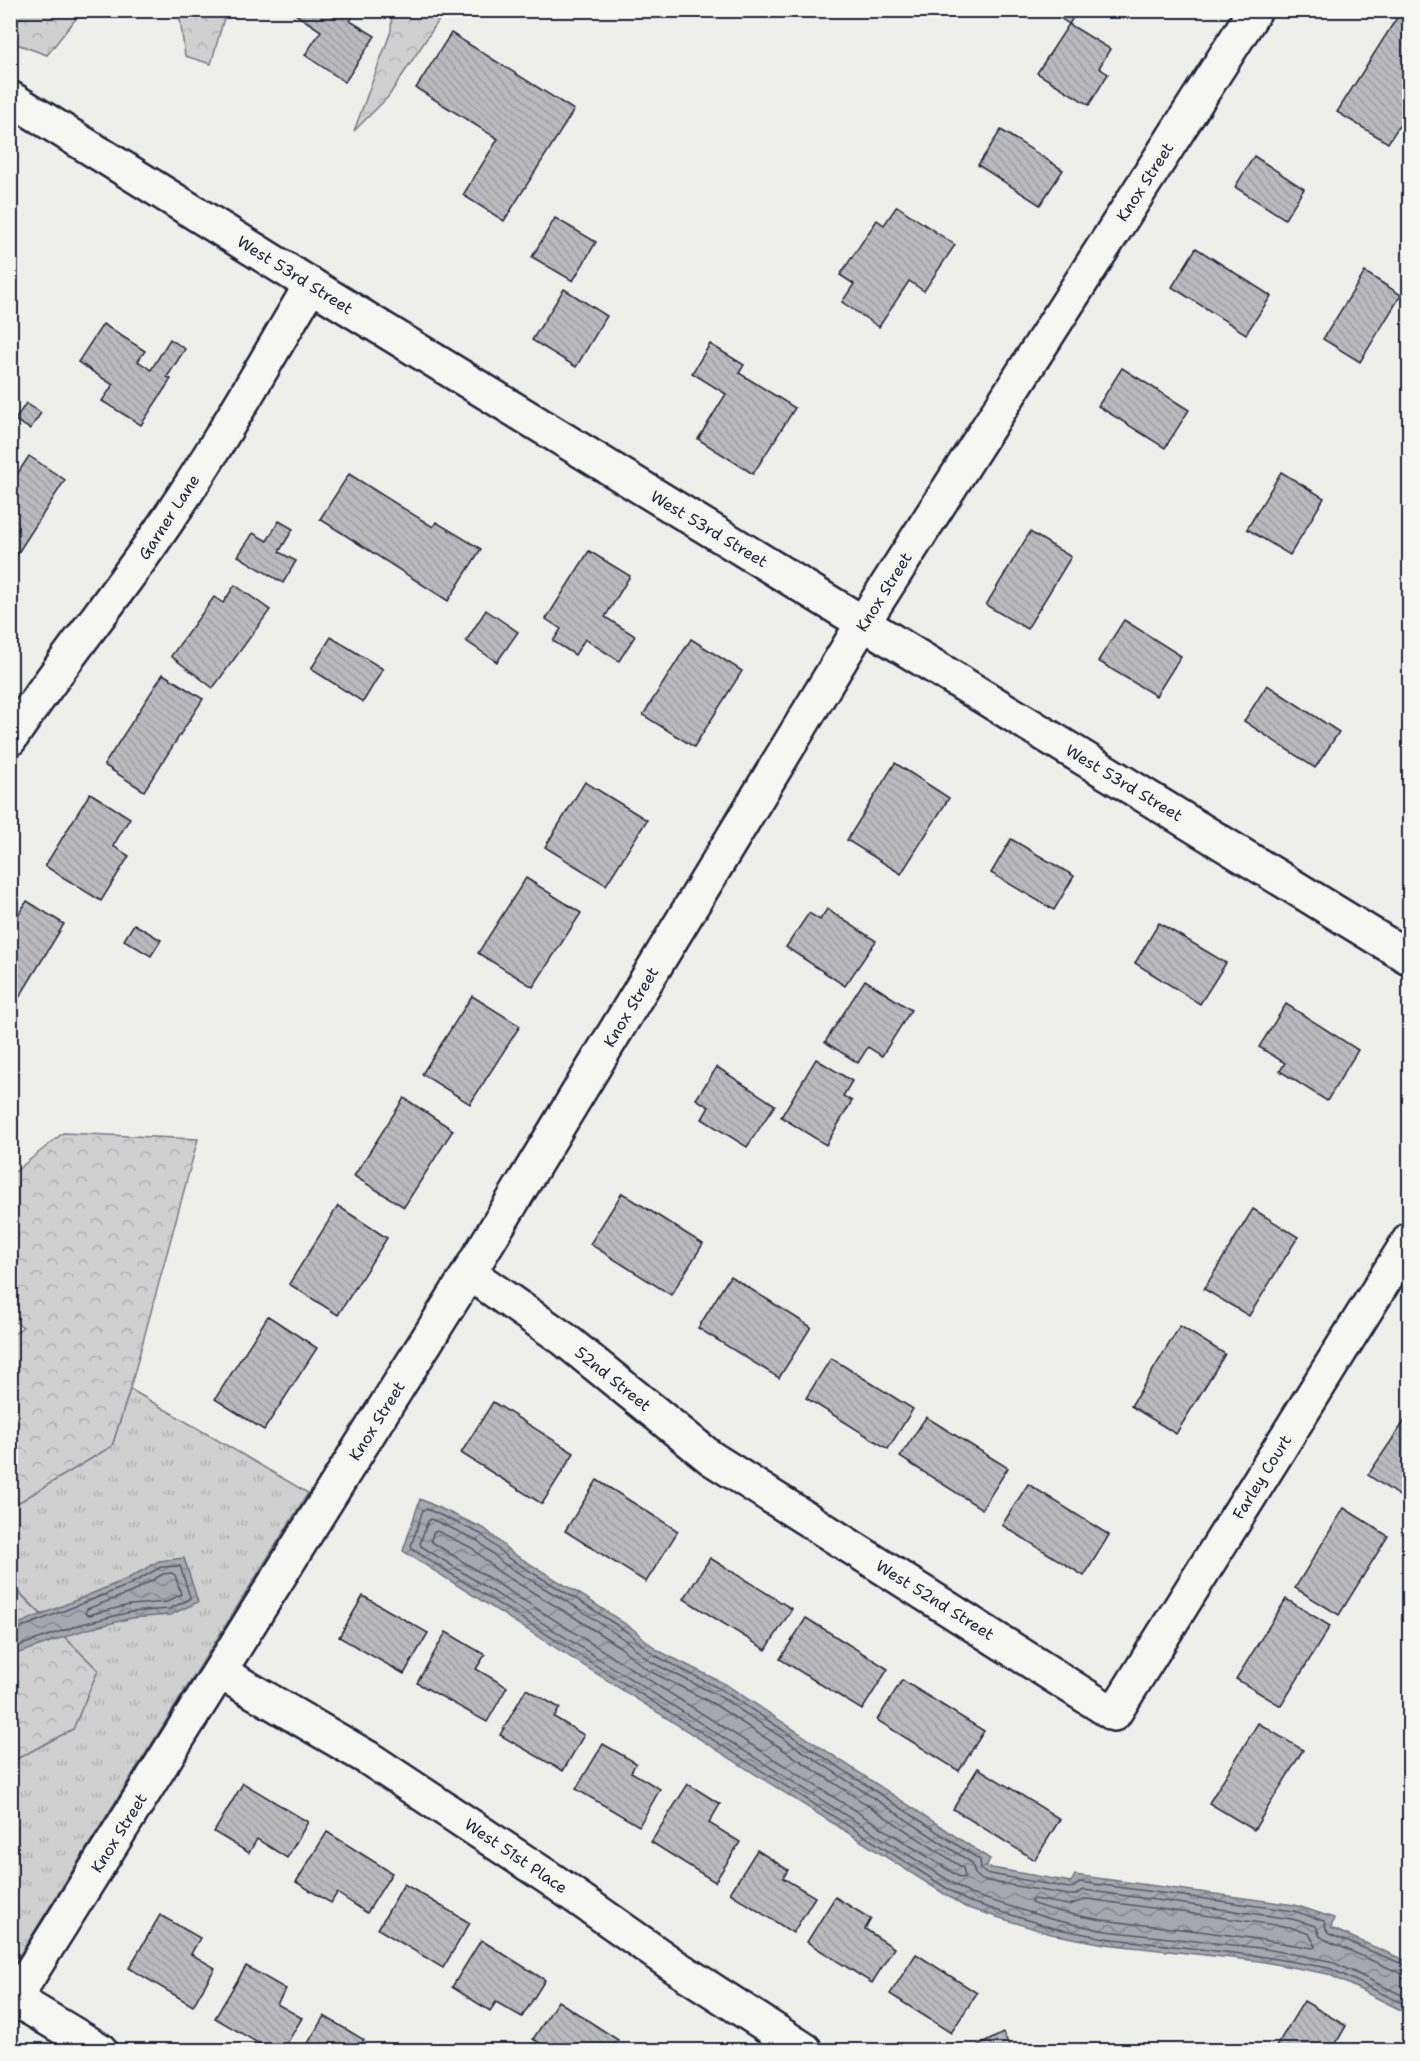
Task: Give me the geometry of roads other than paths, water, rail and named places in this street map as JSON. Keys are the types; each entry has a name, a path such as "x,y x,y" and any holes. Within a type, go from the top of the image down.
{"street":[{"name":"Knox Street","path":"13,2003 469,1273 864,623 1255,10"},
{"name":"West 53rd Street","path":"10,98 311,285 1410,957"},
{"name":"Garner Lane","path":"10,739 169,519 311,285"},
{"name":"Farley Court","path":"1114,1714 1410,1239"},
{"name":"52nd Street","path":"469,1273 564,1339 711,1458 756,1487"},
{"name":"West 52nd Street","path":"756,1487 1114,1714"},
{"name":"West 51st Place","path":"220,1672 377,1765 552,1880 676,1967 805,2050"},
{"path":"13,2003 100,2050"}],"water":[{"path":"420,1499 485,1529 512,1553 633,1629 657,1650 725,1684 990,1859 986,1867 1071,1882 1075,1875 1295,1905 1334,1918 1331,1928 1409,1962 1409,2014 1328,1974 1259,1961 1105,1944 1051,1934 965,1907 403,1551"},
{"path":"184,1558 198,1602 170,1615 132,1618 84,1630 11,1656 11,1627 127,1579 159,1561"}]}
